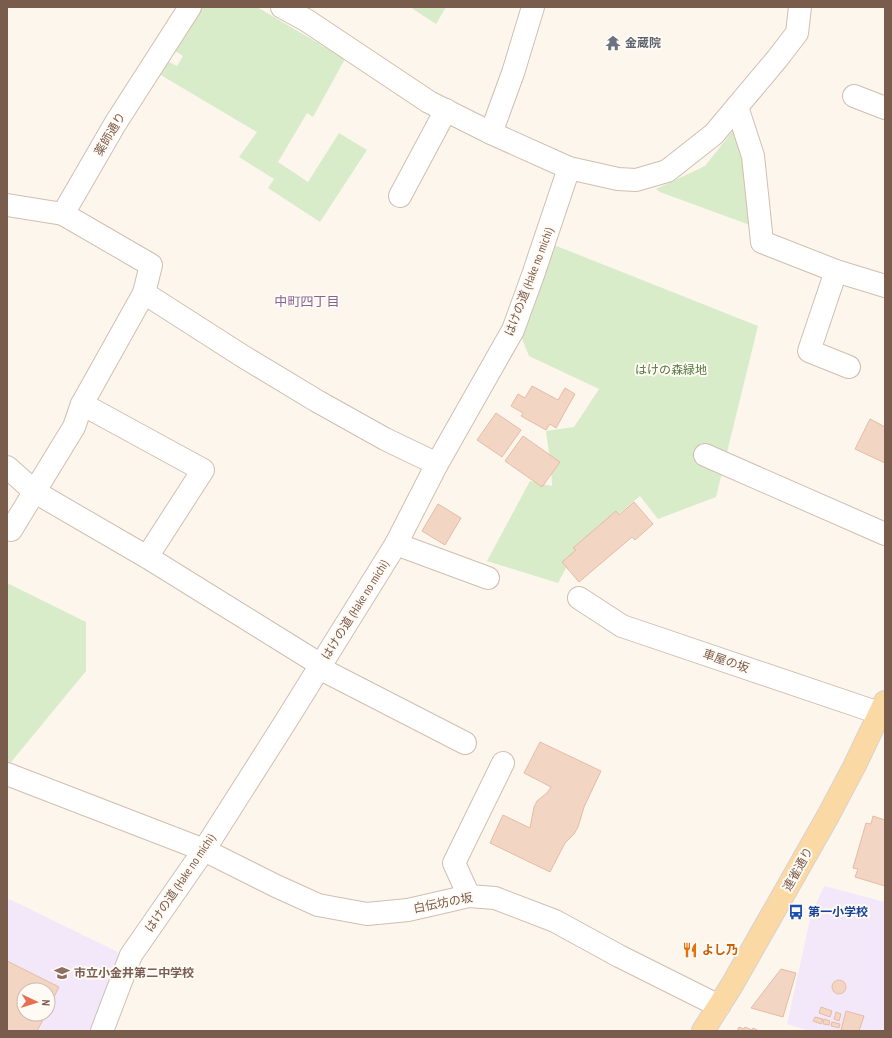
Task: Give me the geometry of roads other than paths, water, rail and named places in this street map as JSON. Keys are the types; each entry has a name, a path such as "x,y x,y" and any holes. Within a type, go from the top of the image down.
{"main road":[{"name":"連雀通り","path":"703,1031 732,985 828,816 854,767 882,708"}],"street":[{"name":"薬師通り","path":"63,214 115,124 190,7"},
{"path":"282,7 310,14 429,102 491,133 569,168 618,179 636,180 667,171 714,134 797,34 800,7"},
{"path":"491,133 533,7"},
{"path":"854,96 885,108"},
{"path":"737,107 753,156 762,242 836,271 885,286"},
{"path":"400,196 446,110"},
{"name":"はけの道 (Hake no michi)","path":"102,1031 131,955 204,850 396,544 437,464 513,330 569,168"},
{"path":"7,205 63,214 151,265 144,293 82,404 74,427 11,530 7,528"},
{"path":"836,271 808,351 849,367"},
{"path":"144,293 244,357 317,401 385,440 437,464"},
{"path":"82,404 203,470 147,557"},
{"path":"704,455 885,534"},
{"path":"7,467 35,492 147,557 320,667 465,744"},
{"path":"396,544 488,578"},
{"name":"車屋の坂","path":"579,598 622,626 882,708"},
{"path":"469,896 454,863 503,763"},
{"name":"白伝坊の坂","path":"7,774 204,850 318,905 367,914 408,910 469,896 495,898 554,921 619,956 719,1006"}],"place":[{"name":"金蔵院","path":"613,43"},
{"name":"第一小学校","path":"796,912"},
{"name":"よし乃","path":"690,950"},
{"name":"市立小金井第二中学校","path":"62,973"}],"district":[{"name":"中町四丁目","path":"307,301"}],"park label":[{"name":"はけの森緑地","path":"671,370"}]}
